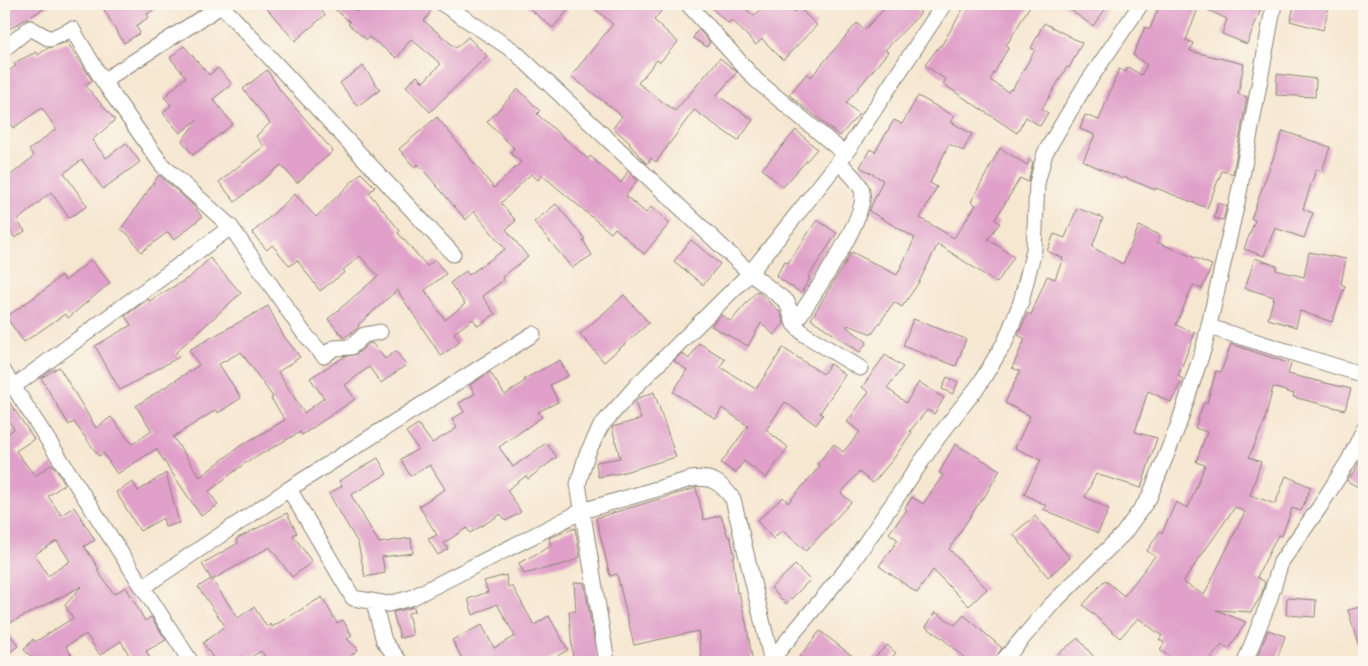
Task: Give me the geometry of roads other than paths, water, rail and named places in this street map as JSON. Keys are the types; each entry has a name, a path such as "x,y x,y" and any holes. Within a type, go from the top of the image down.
{"street":[{"path":"103,81 222,4 453,254"},
{"path":"443,4 514,51 750,273 787,302 794,324 819,344 860,368"},
{"path":"688,4 756,80 842,158 862,189 864,201 849,237 794,324"},
{"path":"607,662 578,484 586,454 601,426 639,383 750,273 842,158 944,4"},
{"path":"772,661 851,564 939,436 979,385 1005,342 1021,302 1034,250 1037,183 1045,153 1084,89 1141,4"},
{"path":"1002,662 1051,605 1123,534 1149,498 1178,426 1209,327 1238,198 1274,4"},
{"path":"4,49 30,28 50,39 72,29 103,81 162,165 231,227 303,332 324,356 334,348 351,348 364,335 380,332"},
{"path":"13,387 231,227"},
{"path":"1209,327 1364,375"},
{"path":"143,587 289,489 533,334"},
{"path":"4,372 191,662"},
{"path":"1244,662 1281,562 1349,460 1364,429"},
{"path":"289,489 353,598 388,604 411,598 582,511 690,479 706,477 719,482 733,499 772,661"},
{"path":"374,603 384,641 400,662"}]}
